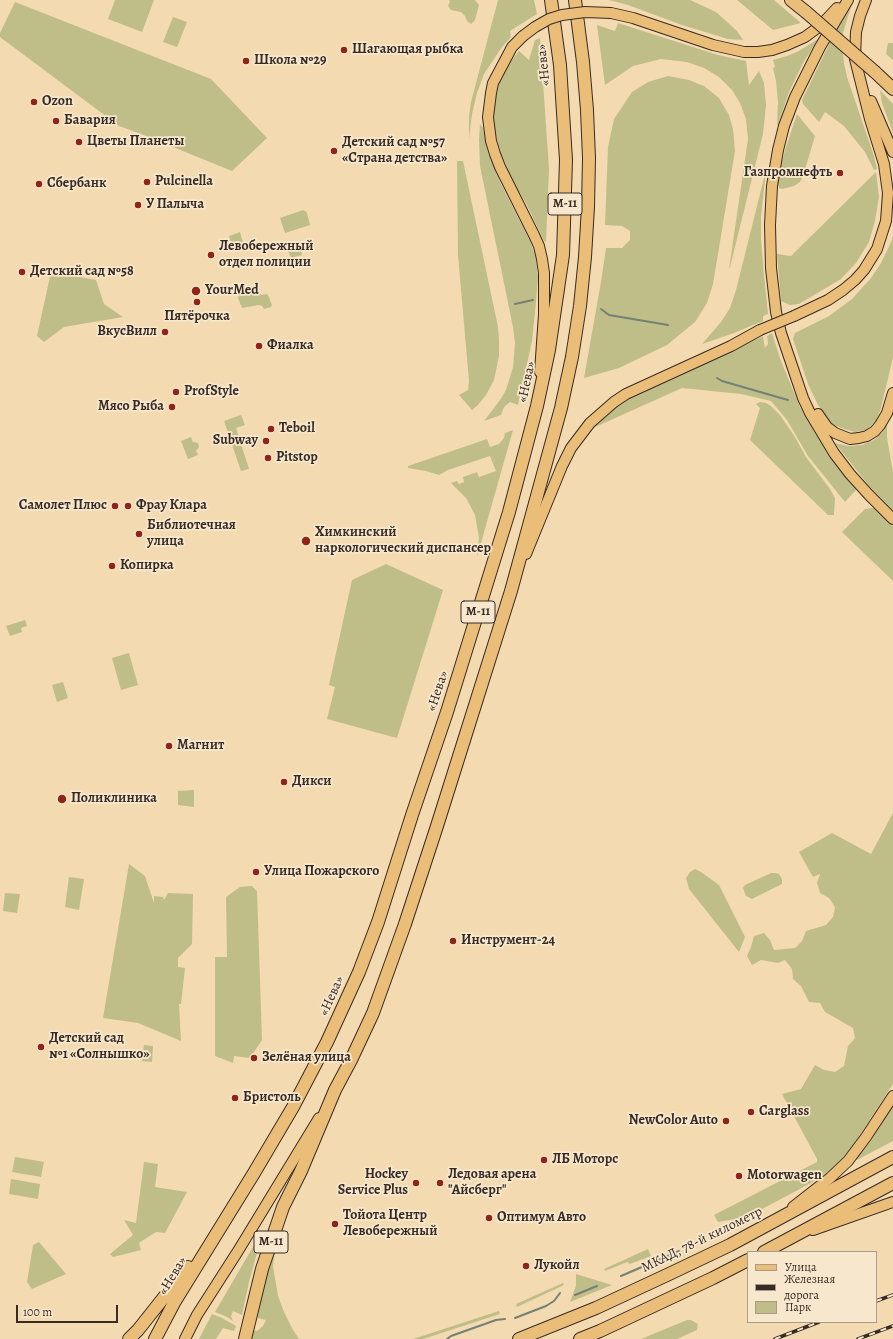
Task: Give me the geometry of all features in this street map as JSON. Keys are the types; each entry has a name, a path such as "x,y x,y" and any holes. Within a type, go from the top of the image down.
{"highway":[{"name":"«Нева»","path":"155,1339 175,1301 254,1173 312,1071 359,972 378,922 447,712 511,505 537,406 549,350 563,255 566,160 564,112 560,65 551,0"},
{"name":"М-11","path":"245,1339 262,1269 284,1207 335,1090 373,1013 405,924 511,591 561,408 572,357 580,306 585,257 589,158 583,62 575,0"},
{"path":"791,0 893,89"},
{"name":"МКАД, 78-й километр","path":"519,1339 596,1308 730,1245 893,1157"},
{"path":"766,1251 893,1183"},
{"name":"М-11","path":"129,1339 158,1306 221,1225"},
{"path":"580,1339 714,1278 747,1261"}],"main road":[{"path":"537,406 544,314 544,273 542,259 539,246 534,235 494,154 488,117 490,93 493,83 512,47 523,36 549,19 562,15 585,12 611,13 632,18 713,45 744,52 758,52 772,50 805,37 832,15 844,0"},
{"path":"848,0 820,47 789,112 778,150 772,186 770,250 773,290 781,333 795,376 810,413 834,453 850,474 868,495 893,519"},
{"path":"511,591 570,448 590,423 614,402 626,394 731,346 760,330 828,300 855,280 864,270 877,249 886,220 888,193 884,164 857,72 855,59 856,32 866,0"},
{"path":"857,72 893,152"},
{"path":"795,376 826,427 835,433 850,439 867,436 875,431 884,420 893,393"},
{"name":"М-11","path":"185,1339 197,1316 335,1090"},
{"path":"774,1222 843,1166 866,1137 893,1096"},
{"path":"789,1239 893,1202"}],"green space":[{"path":"115,0 154,0 142,32 108,19"},
{"path":"449,0 475,0 479,5 475,20 471,24 461,12 451,10 448,6 450,2"},
{"path":"498,0 534,0 537,14 510,31 511,37 502,47 484,74 477,93 472,114 469,139 469,116 471,102"},
{"path":"609,0 690,0 716,12 737,31 743,40 728,39"},
{"path":"737,0 774,0 801,23 773,30"},
{"path":"853,0 843,33 842,46 844,63 847,77 874,156 877,169 874,170 865,152 844,126 825,112 819,122 803,104 802,100 839,24"},
{"path":"15,2 211,79 267,138 232,171 119,126 0,37 0,33"},
{"path":"173,17 187,22 177,47 163,42"},
{"path":"618,23 718,55 746,61 749,85 759,71 764,83 766,105 763,134 729,269 748,139 746,119 740,103 732,90 719,77 704,68 687,62 661,59 633,66 605,85 597,25 615,31"},
{"path":"540,38 549,169 546,242 544,241 527,205 511,179 498,144 494,127 494,105 499,82 510,62 519,51 529,60 535,40"},
{"path":"818,39 803,63 789,92 777,127 778,102 773,60 799,51"},
{"path":"888,43 893,43 893,60 886,54"},
{"path":"668,76 689,80 704,86 719,98 729,115 733,129 735,151 713,284 707,303 695,322 667,345 619,368 584,378 606,248 622,248 630,240 630,231 622,226 605,225 608,147 614,119 632,92 648,82"},
{"path":"880,90 893,104 893,133 882,103"},
{"path":"797,114 815,136 800,182 794,186 782,189 779,188 778,184 780,171 785,150"},
{"path":"480,124 483,128 488,152 500,182 530,241 536,258 538,277 532,341 518,405 510,402 504,407 501,415 484,421 506,390 513,367 515,343 480,166"},
{"path":"457,161 463,161 498,327 499,340 499,356 494,380 486,395 472,410 459,395 468,390 469,381 458,255"},
{"path":"766,170 761,217 761,240 768,314 763,316 763,321 702,344 721,322 730,308 736,290"},
{"path":"876,172 879,197 875,221 869,242 856,263 841,279 799,304 790,305 781,301 777,254 791,256"},
{"path":"303,210 307,213 310,225 285,233 280,218"},
{"path":"240,232 243,243 232,246 229,236"},
{"path":"893,234 893,357 881,408 876,421 866,430 855,432 833,425 818,405 808,384 793,339 795,333 829,316 852,299 871,278 881,263 892,240"},
{"path":"299,244 302,255 291,258 287,248"},
{"path":"51,272 96,280 104,304 123,317 64,327 44,342 37,336"},
{"path":"256,290 259,291 261,295 268,295 272,305 271,307 264,309 259,305 242,308 238,298 239,295"},
{"path":"772,333 781,361 800,407 834,462 857,489 845,502 808,456 787,420 771,401 741,394 682,388 593,428 603,416 628,399 763,336 765,348 768,344 767,336"},
{"path":"760,402 771,406 780,415 806,457 830,489 835,498 834,515 828,515 750,440 760,408 756,404"},
{"path":"241,415 245,425 236,428 249,469 241,471 224,421"},
{"path":"887,424 887,438 893,472 893,510 870,487 835,443 848,446 862,445 874,440 882,433"},
{"path":"513,430 477,557 479,538 475,515 466,498 451,483 457,481 459,484 464,482 463,477 477,472 479,477 496,471 490,456 448,470 439,475 408,468 408,466 487,439 490,447 499,444 504,438 505,433"},
{"path":"191,437 193,442 198,443 199,447 196,451 198,455 188,459 181,441"},
{"path":"875,508 893,526 893,581 842,532 865,509"},
{"path":"386,564 443,590 397,738 327,719 335,687 329,685 352,580"},
{"path":"25,620 27,626 21,628 22,632 10,636 6,626"},
{"path":"129,653 138,685 121,690 112,658"},
{"path":"63,682 68,698 57,702 52,685"},
{"path":"194,790 194,807 178,805 178,791"},
{"path":"893,813 893,1084 854,1144 839,1162 826,1173 811,1183 747,1217 718,1222 714,1215 817,1162 817,1159 782,1094 801,1089 815,1065 824,1070 835,1072 844,1066 848,1046 855,1038 853,1028 825,1012 820,1003 809,1002 801,986 793,979 792,969 785,960 778,963 761,960 752,965 747,956 754,936 764,933 770,940 774,950 795,948 802,941 806,931 826,925 833,917 835,907 829,898 820,893 817,883 820,874 813,877 799,852 832,833 871,854"},
{"path":"129,864 145,876 154,903 154,896 163,897 164,900 168,893 193,894 192,944 178,958 178,967 185,968 181,1004 179,1004 181,1041 138,1023 103,1018"},
{"path":"695,869 719,885 745,937 739,952 689,889 686,878 690,872"},
{"path":"771,873 779,874 782,879 782,884 752,899 746,896 743,888 745,885"},
{"path":"69,877 84,879 79,910 65,907"},
{"path":"252,886 257,891 262,1040 250,1058 234,1056 233,1063 215,1056 215,957 227,957 226,897 240,887"},
{"path":"5,893 20,894 17,913 3,911"},
{"path":"144,1045 153,1046 152,1062 142,1061"},
{"path":"893,1107 893,1141 857,1160 856,1159 870,1142"},
{"path":"15,1157 44,1162 41,1177 12,1172"},
{"path":"144,1162 158,1164 155,1187 187,1192 165,1233 156,1232 139,1243 141,1250 113,1257 110,1254 133,1235 124,1220 136,1223"},
{"path":"11,1179 40,1184 38,1199 9,1194"},
{"path":"257,1240 260,1242 242,1315 233,1311 231,1316 233,1321 215,1312"},
{"path":"277,1240 273,1266 278,1296 284,1312 299,1339 249,1339 252,1330 257,1331 263,1326 266,1320 254,1317"},
{"path":"39,1242 66,1274 32,1289 27,1282 33,1245"},
{"path":"648,1249 651,1256 630,1264 627,1262 605,1271 604,1269"},
{"path":"576,1274 612,1285 570,1302 576,1286"},
{"path":"563,1283 564,1285 517,1307 516,1304"},
{"path":"499,1311 500,1314 423,1339 413,1339"},
{"path":"212,1314 236,1326 234,1331 223,1328 216,1339 199,1339"},
{"path":"687,1320 691,1320 698,1324 697,1330 677,1339 641,1339"}],"waterway":[{"path":"515,304 533,300"},
{"path":"601,309 609,315 668,325"},
{"path":"717,378 722,381 788,400"},
{"path":"621,1276 679,1251"},
{"path":"575,1295 597,1286"},
{"path":"515,1318 546,1306 554,1301 560,1293"},
{"path":"447,1339 451,1336 496,1320 505,1319"}],"railway":[{"path":"877,1301 893,1295"},
{"path":"775,1339 816,1323"},
{"path":"858,1339 893,1326"}],"place":[{"name":"Шагающая рыбка","path":"344,50"},
{"name":"Школа №29","path":"246,61"},
{"name":"Ozon","path":"34,102"},
{"name":"Бавария","path":"56,121"},
{"name":"Цветы Планеты","path":"79,142"},
{"name":"Детский сад №57 «Страна детства»","path":"334,151"},
{"name":"Газпромнефть","path":"840,173"},
{"name":"Pulcinella","path":"147,182"},
{"name":"Сбербанк","path":"39,184"},
{"name":"У Палыча","path":"138,205"},
{"name":"Левобережный отдел полиции","path":"211,255"},
{"name":"Детский сад №58","path":"22,272"},
{"name":"YourMed","path":"196,291"},
{"name":"Пятёрочка","path":"197,302"},
{"name":"ВкусВилл","path":"165,332"},
{"name":"Фиалка","path":"259,346"},
{"name":"ProfStyle","path":"176,392"},
{"name":"Мясо Рыба","path":"172,407"},
{"name":"Teboil","path":"271,429"},
{"name":"Subway","path":"266,441"},
{"name":"Pitstop","path":"268,458"},
{"name":"Самолет Плюс","path":"115,506"},
{"name":"Фрау Клара","path":"128,506"},
{"name":"Библиотечная улица","path":"139,534"},
{"name":"Химкинский наркологический диспансер","path":"306,541"},
{"name":"Копирка","path":"112,566"},
{"name":"Магнит","path":"169,746"},
{"name":"Дикси","path":"284,782"},
{"name":"Поликлиника","path":"62,799"},
{"name":"Улица Пожарского","path":"256,872"},
{"name":"Инструмент-24","path":"453,941"},
{"name":"Детский сад №1 «Солнышко»","path":"41,1047"},
{"name":"Зелёная улица","path":"254,1058"},
{"name":"Бристоль","path":"235,1098"},
{"name":"Carglass","path":"751,1112"},
{"name":"NewColor Auto","path":"726,1121"},
{"name":"ЛБ Моторс","path":"544,1160"},
{"name":"Motorwagen","path":"739,1176"},
{"name":"Hockey Service Plus","path":"416,1183"},
{"name":"Ледовая арена \"Айсберг\"","path":"440,1183"},
{"name":"Оптимум Авто","path":"489,1218"},
{"name":"Тойота Центр Левобережный","path":"335,1224"},
{"name":"Лукойл","path":"526,1266"}]}
